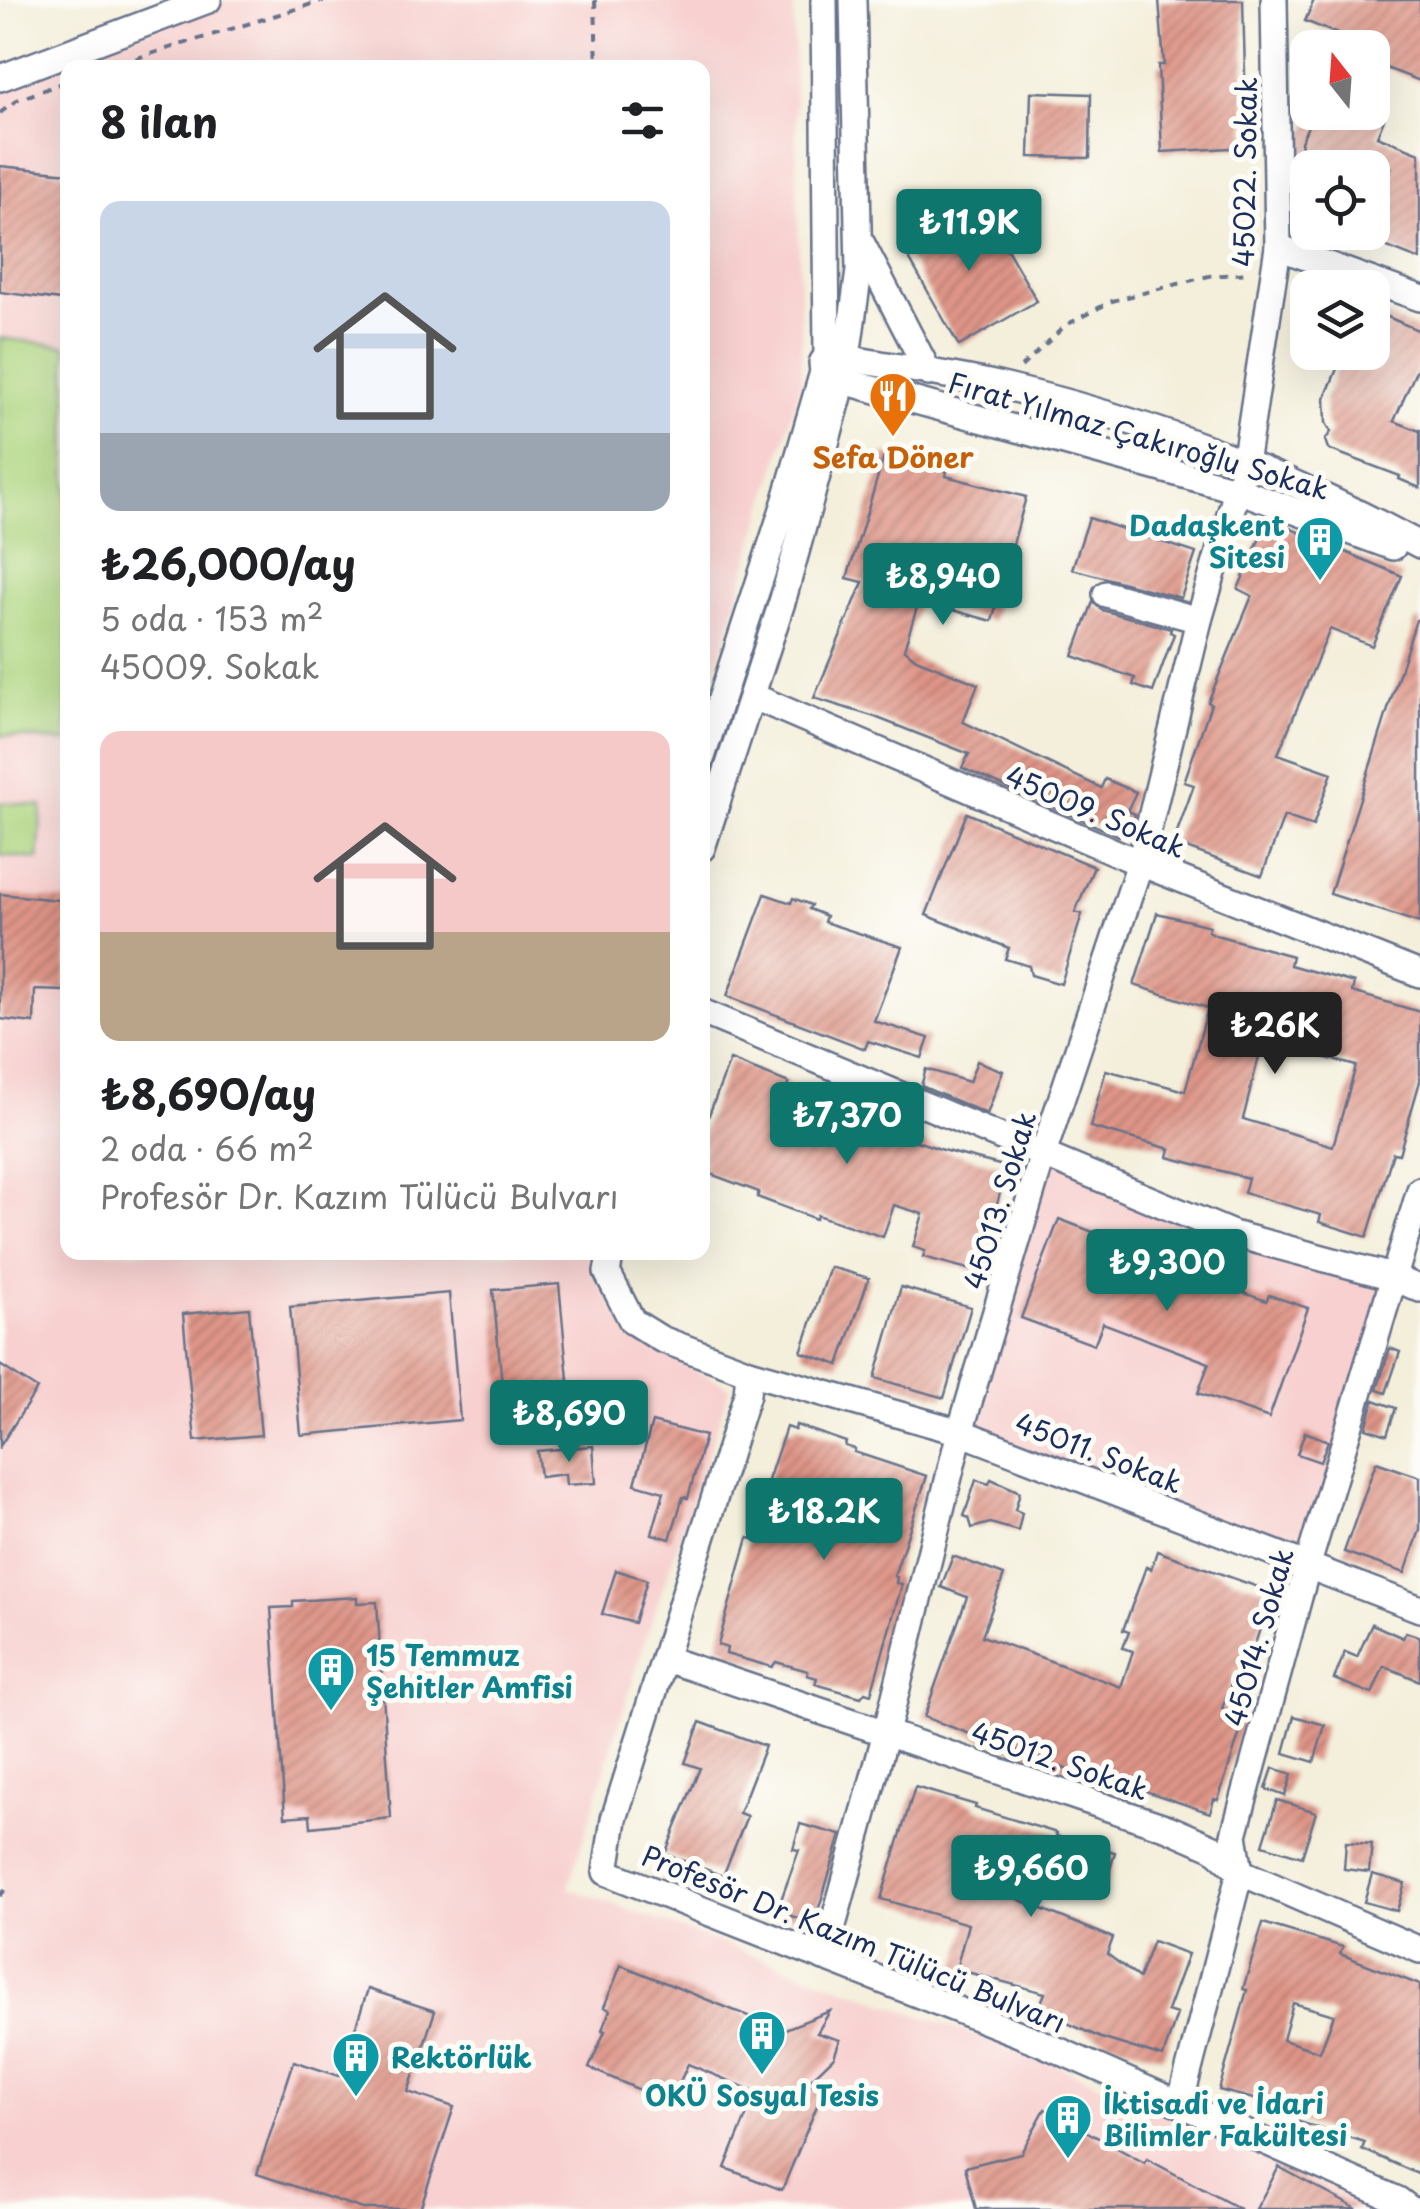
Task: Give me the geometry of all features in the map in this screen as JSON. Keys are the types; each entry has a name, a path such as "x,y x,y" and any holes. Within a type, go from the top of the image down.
{"street":[{"path":"0,78 208,0"},
{"path":"710,824 783,598 839,396 833,370 824,0"},
{"path":"710,733 833,370 859,271 853,0"},
{"name":"45022. Sokak","path":"1245,464 1276,257 1274,0"},
{"path":"858,238 929,373"},
{"path":"1276,257 1420,298"},
{"name":"Fırat Yılmaz Çakıroğlu Sokak","path":"833,370 929,373 1001,386 1174,435 1376,521 1420,544"},
{"name":"Fırat Yılmaz Çakıroğlu Sokak","path":"833,370 1238,490 1373,538 1420,560"},
{"name":"45013. Sokak","path":"824,1958 886,1733 960,1432 1043,1154 1140,864 1199,620 1245,464"},
{"path":"1106,594 1199,620"},
{"name":"45009. Sokak","path":"752,696 1140,864 1420,974"},
{"path":"710,1015 1233,1234 1420,1289"},
{"name":"45014. Sokak","path":"1180,2104 1240,1872 1234,1835 1308,1564 1420,1190"},
{"path":"610,1260 608,1272 632,1321 661,1338 749,1372"},
{"name":"45011. Sokak","path":"749,1372 960,1432 1420,1609"},
{"name":"Profesör Dr. Kazım Tülücü Bulvarı","path":"749,1372 742,1412 614,1819 606,1872 1037,2042 1398,2200 1410,2209"},
{"name":"45012. Sokak","path":"666,1659 1168,1828 1214,1848 1240,1872 1420,1950"}],"path":[{"path":"131,60 325,0"},
{"path":"595,0 597,60"},
{"path":"0,112 17,100 60,85"},
{"path":"1001,386 1066,325 1112,301 1209,276 1238,277 1276,257"},
{"path":"0,1896 5,1890"}],"shaded area":[{"path":"229,0 793,0 802,379 710,690 710,60 68,60"},
{"path":"60,63 60,1260 593,1260 593,1276 625,1326 681,1363 730,1387 568,1888 1054,2064 1381,2209 0,2209 0,88"},
{"path":"1043,1154 1393,1277 1308,1564 960,1432"}],"green space":[{"path":"0,338 60,345 60,741 0,735"},
{"path":"0,802 42,806 38,859 0,855"}],"building":[{"path":"1159,0 1243,0 1247,147 1162,152 1158,65 1164,65"},
{"path":"1314,0 1420,0 1420,81 1390,70 1390,30 1328,30 1305,21"},
{"path":"1031,92 1091,94 1090,158 1029,157"},
{"path":"1306,130 1379,130 1377,136 1420,153 1420,260 1390,248 1390,150 1303,150 1301,142"},
{"path":"0,166 60,172 60,300 0,292"},
{"path":"979,201 1037,301 959,346 902,246"},
{"path":"1390,318 1420,331 1420,362 1394,421 1420,429 1420,488 1399,479 1400,476 1328,449 1325,440 1331,432 1326,423 1325,398 1337,370 1390,370"},
{"path":"885,453 947,471 946,476 1026,497 992,621 919,601 904,649 916,659 978,684 963,722 1101,788 1105,779 1136,792 1127,811 1135,814 1127,836 1119,836 962,768 969,754 814,698 863,582 847,578"},
{"path":"1089,518 1196,553 1181,598 1072,569"},
{"path":"1268,519 1402,576 1372,646 1330,629 1278,754 1332,773 1313,826 1284,816 1262,876 1173,843 1194,785 1184,782 1211,704 1208,702 1252,596 1238,589"},
{"path":"1093,602 1102,610 1171,629 1174,634 1153,692 1133,685 1135,678 1073,656"},
{"path":"1416,620 1420,620 1420,923 1330,894"},
{"path":"967,813 1094,867 1075,912 1082,914 1061,984 1031,975 1029,966 1005,959 1009,948 926,915"},
{"path":"0,894 60,900 60,991 35,990 34,1023 0,1019"},
{"path":"765,894 791,903 793,898 826,916 824,922 902,947 874,1021 929,1038 922,1058 868,1041 865,1049 727,996"},
{"path":"1157,913 1210,926 1208,931 1216,935 1292,956 1290,965 1354,983 1352,992 1420,1012 1420,1081 1399,1154 1393,1153 1367,1237 1319,1222 1321,1215 1244,1193 1248,1178 1168,1157 1170,1149 1090,1127 1106,1070 1185,1091 1208,1008 1134,985","holes":["1263,1041 1356,1066 1333,1146 1243,1119"]},
{"path":"730,1060 857,1114 854,1120 1007,1167 979,1272 923,1257 925,1251 913,1247 923,1214 894,1205 883,1237 817,1215 816,1219 710,1174 710,1112"},
{"path":"977,1061 1003,1071 987,1114 921,1086 926,1069 969,1082"},
{"path":"1059,1219 1114,1240 1112,1245 1266,1301 1269,1295 1308,1308 1269,1418 1198,1393 1209,1363 1103,1323 1094,1345 1021,1318"},
{"path":"830,1267 869,1278 839,1365 801,1352"},
{"path":"559,1284 571,1411 505,1417 493,1290"},
{"path":"901,1287 971,1307 944,1398 875,1378"},
{"path":"449,1293 460,1420 301,1435 290,1307"},
{"path":"249,1308 261,1435 195,1441 183,1314"},
{"path":"1390,1348 1400,1352 1386,1393 1377,1390"},
{"path":"0,1365 37,1389 0,1446"},
{"path":"1374,1400 1396,1408 1387,1435 1366,1428"},
{"path":"652,1422 705,1436 688,1498 683,1497 670,1539 652,1534 664,1492 635,1484"},
{"path":"796,1425 846,1442 845,1446 855,1449 854,1452 927,1476 894,1576 896,1583 902,1584 871,1694 865,1692 861,1697 815,1684 817,1678 807,1675 808,1671 776,1662 772,1667 726,1654 727,1648 718,1645 748,1538 760,1534 772,1501 762,1498 786,1427 795,1430"},
{"path":"1305,1432 1328,1441 1320,1462 1297,1454"},
{"path":"593,1446 596,1483 566,1485 565,1474 540,1477 537,1451"},
{"path":"1376,1462 1420,1477 1420,1530 1405,1573 1344,1552"},
{"path":"991,1479 1020,1492 1015,1510 1022,1513 1018,1531 990,1523 972,1528 969,1518 964,1516 976,1480 989,1484"},
{"path":"1157,1551 1272,1592 1246,1672 1237,1669 1222,1708 1245,1717 1218,1800 1214,1799 1210,1813 1060,1767 924,1717 967,1597 941,1587 953,1556 1004,1575 982,1636 1121,1687 1133,1651 1123,1648 1129,1632 1123,1630 1146,1567 1151,1569"},
{"path":"616,1570 647,1580 634,1623 602,1614"},
{"name":"15 Temmuz Şehitler Amfisi","path":"357,1597 357,1603 377,1602 391,1818 311,1827 310,1815 285,1817 271,1608 293,1607 293,1601"},
{"path":"1372,1624 1403,1638 1406,1632 1420,1637 1420,1681 1384,1666 1372,1694 1334,1679 1345,1652 1357,1657"},
{"path":"1294,1716 1325,1725 1314,1762 1284,1753"},
{"path":"700,1722 765,1746 739,1813 747,1816 723,1876 665,1854 700,1768 685,1763"},
{"path":"1273,1768 1292,1774 1285,1796 1266,1789"},
{"path":"915,1787 1057,1833 1056,1836 1115,1852 1103,1894 977,1859 970,1880 1113,1938 1107,1954 1139,1978 1153,1941 1188,1954 1167,2011 1177,2014 1163,2057 1101,2038 1038,2010 1045,1993 956,1969 968,1924 881,1899"},
{"path":"1277,1800 1316,1812 1302,1857 1263,1845"},
{"path":"800,1824 841,1835 814,1924 777,1911 799,1850 793,1849"},
{"path":"1346,1842 1372,1844 1369,1872 1344,1869"},
{"path":"1372,1874 1405,1883 1397,1911 1364,1902"},
{"path":"1263,1923 1343,1947 1340,1954 1420,1985 1420,2175 1362,2149 1365,2142 1286,2118 1289,2108 1219,2090 1247,1990 1243,1989","holes":["1293,2003 1334,2015 1320,2052 1283,2040"]},
{"name":"OKÜ Sosyal Tesis","path":"621,1965 783,2030 830,2011 817,2033 840,2040 834,2057 807,2083 824,2089 782,2190 725,2168 756,2092 688,2064 670,2103 589,2068 605,2031 602,2030 610,2010 604,2007"},
{"name":"Rektörlük","path":"368,1989 435,2011 408,2092 454,2107 420,2209 363,2209 257,2174 294,2061 339,2076"},
{"name":"İktisadi ve İdari Bilimler Fakültesi","path":"1045,2109 1240,2209 976,2209 965,2167 1021,2153"},
{"name":"İktisadi ve İdari Bilimler Fakültesi","path":"1279,2167 1357,2209 1256,2209"}],"place":[{"name":"Sefa Döner","path":"893,438"},
{"name":"Dadaşkent Sitesi","path":"1320,582"},
{"name":"15 Temmuz Şehitler Amfisi","path":"331,1712"},
{"name":"OKÜ Sosyal Tesis","path":"762,2076"},
{"name":"Rektörlük","path":"356,2098"},
{"name":"İktisadi ve İdari Bilimler Fakültesi","path":"1068,2160"}]}
